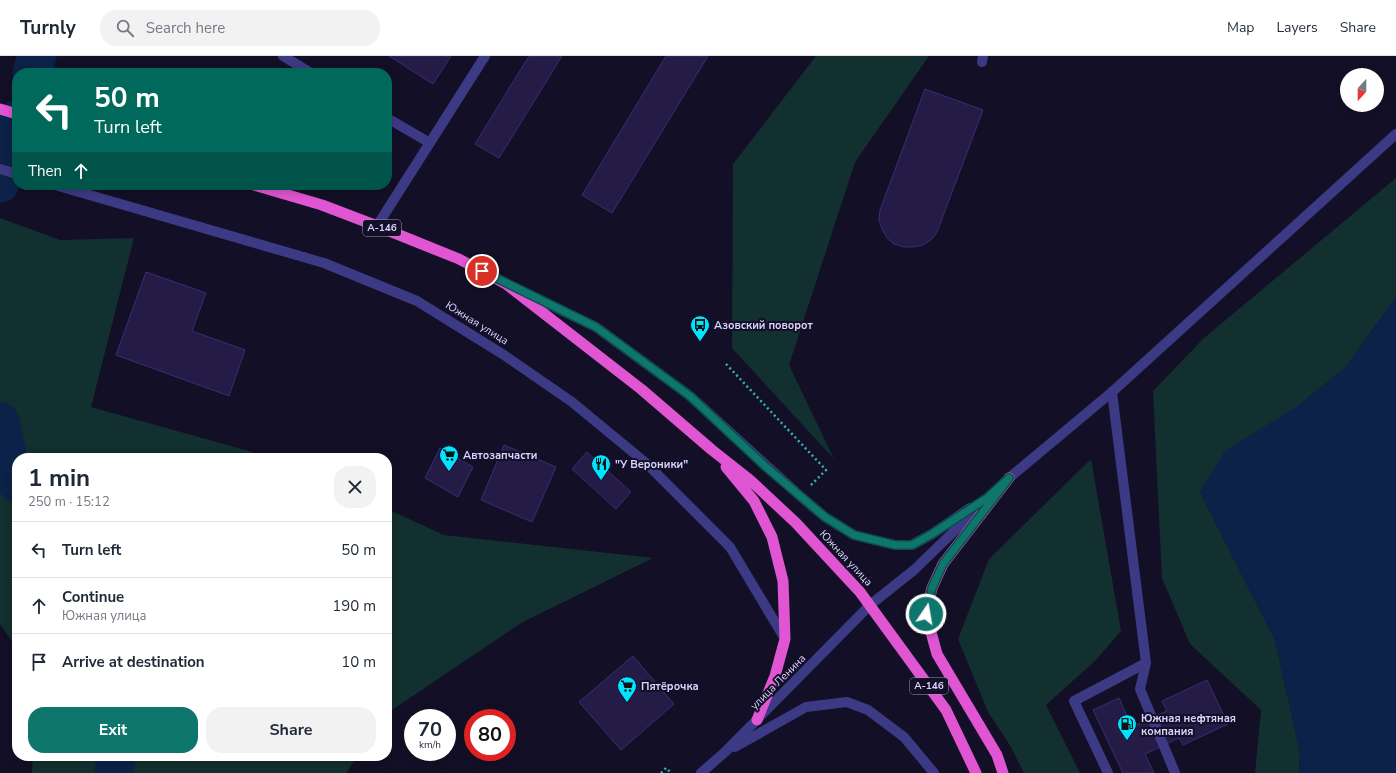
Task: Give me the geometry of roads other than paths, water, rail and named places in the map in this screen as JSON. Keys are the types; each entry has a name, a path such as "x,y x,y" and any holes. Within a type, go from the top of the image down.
{"highway":[{"path":"0,108 12,112"},
{"name":"Южная улица","path":"271,190 322,205 459,259 506,284 641,389 712,450 750,480 796,523 870,605 946,710 976,773"},
{"path":"712,450 754,501 772,537 784,581 784,638 775,676 756,720"},
{"path":"1003,773 997,755 937,654 926,614 932,588 943,564 1009,478"}],"street":[{"path":"282,56 302,68"},
{"path":"376,226 485,56"},
{"path":"392,121 430,143"},
{"path":"506,284 596,327 690,396 766,467 825,517 854,535 895,545 912,545 932,534 987,498 1112,392 1396,134"},
{"path":"0,169 12,173"},
{"name":"Южная улица","path":"72,190 324,263 417,302 504,355 572,402 646,463 730,547 784,638"},
{"path":"1112,392 1146,663 1140,689 1175,773"},
{"name":"улица Ленина","path":"701,773 725,752 870,605 914,570 987,498"},
{"path":"1108,773 1074,701 1146,663"},
{"path":"725,752 806,707 846,702 868,710 904,737 934,773"}],"water":[{"path":"1396,297 1396,773 1299,773 1300,752 1275,640 1200,492 1225,451 1299,405 1345,368"}],"waterway":[{"path":"33,68 37,56"},
{"path":"0,183 12,139"},
{"path":"0,422 12,474"},
{"path":"114,773 115,761"}],"place":[{"name":"Азовский поворот","path":"700,342"},
{"name":"Автозапчасти","path":"449,472"},
{"name":"\"У Вероники\"","path":"601,481"},
{"name":"Пятёрочка","path":"627,703"},
{"name":"Южная нефтяная компания","path":"1127,741"}]}
